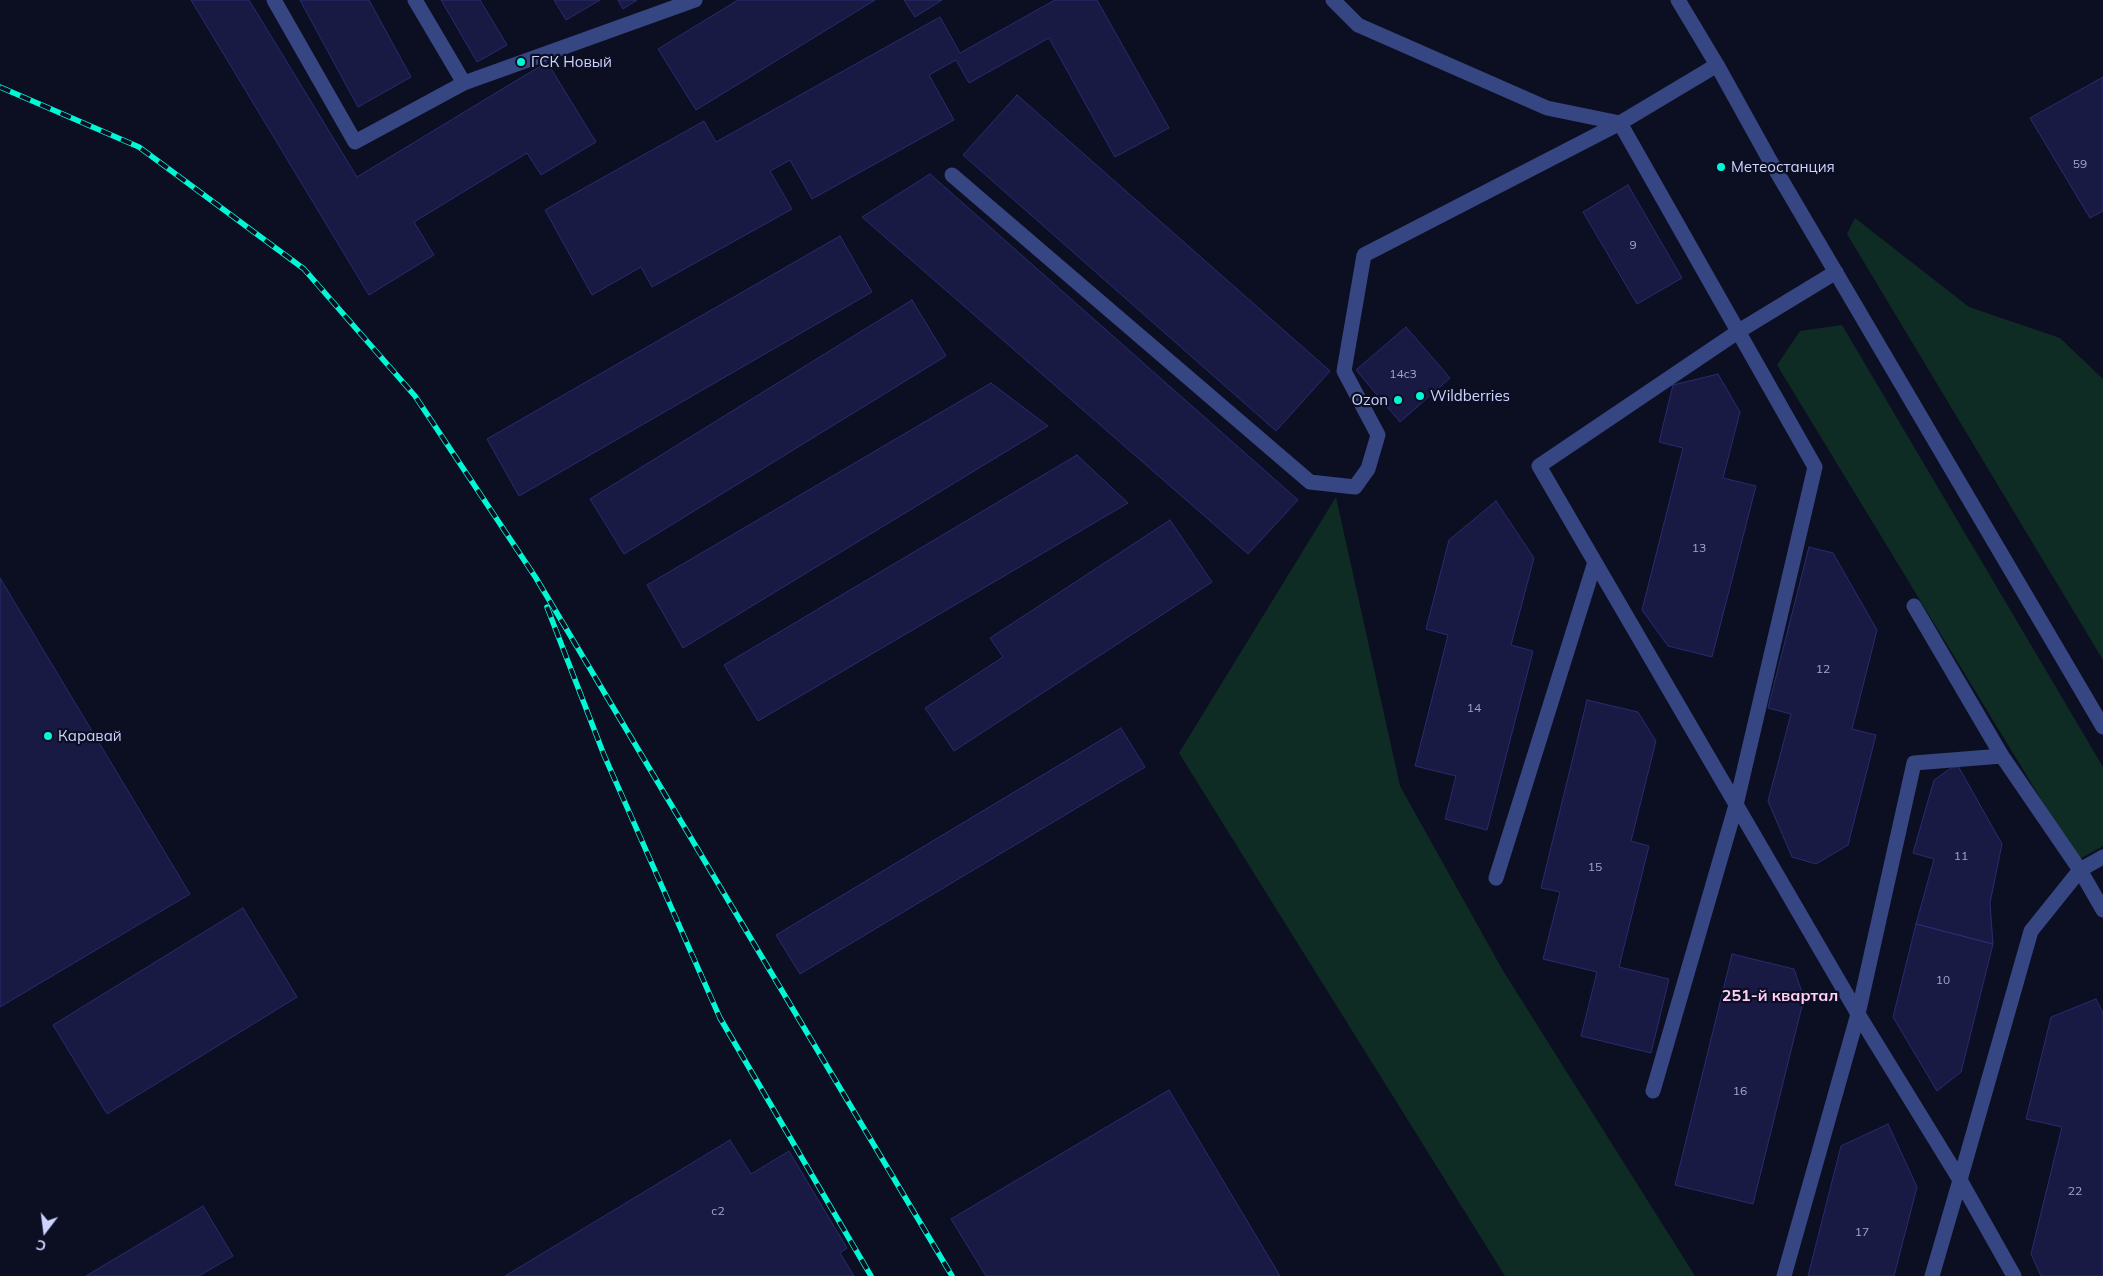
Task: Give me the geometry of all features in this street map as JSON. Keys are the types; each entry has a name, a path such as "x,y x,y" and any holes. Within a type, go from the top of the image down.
{"street":[{"path":"274,0 355,142 464,83 695,0"},
{"path":"415,0 464,83"},
{"path":"1333,0 1358,25 1547,108 1620,123 1815,467 1736,805 1653,1091"},
{"path":"1678,0 1718,65 1768,158 2103,727"},
{"path":"952,175 1310,482 1355,487 1368,468 1378,435 1344,371 1364,255 1620,123 1718,65"},
{"path":"1836,272 1739,331 1539,466 1858,1014 1960,1180 2014,1276"},
{"path":"1496,878 1595,562"},
{"path":"1914,606 2002,756 2080,870 2103,910"},
{"path":"1784,1276 1858,1014 1914,763 2002,756"},
{"path":"1932,1276 2031,931 2080,870 2103,856"}],"green space":[{"path":"1855,218 1969,307 2060,338 2103,379 2103,660 1847,234"},
{"path":"1842,325 2103,767 2103,846 2078,860 1777,365 1800,331"},
{"path":"1336,497 1400,786 1502,969 1695,1276 1505,1276 1179,753"}],"building":[{"path":"191,0 249,0 357,177 547,62 596,142 541,175 527,153 414,222 434,255 369,295"},
{"path":"300,0 369,0 411,77 358,107"},
{"path":"441,0 480,0 507,45 477,62"},
{"path":"554,0 600,0 566,20"},
{"path":"618,0 637,0 623,9"},
{"path":"738,0 875,0 696,110 658,49"},
{"path":"904,0 942,0 915,17"},
{"path":"1055,0 1097,0 1169,128 1115,157 1049,38 969,83 956,60 929,75 954,120 812,199 790,160 770,171 792,209 652,287 641,267 592,295 545,210 704,121 716,142 940,17 960,53"},
{"path":"2103,77 2103,211 2090,218 2030,118"},
{"path":"1017,95 1330,371 1276,431 963,155"},
{"path":"930,174 1298,500 1248,554 862,217"},
{"path":"1628,185 1682,278 1637,304 1583,212"},
{"path":"840,236 872,292 519,496 487,439"},
{"path":"912,300 946,356 624,554 590,499"},
{"path":"1406,327 1450,378 1400,422 1356,370"},
{"path":"1718,374 1740,412 1723,478 1756,486 1712,657 1668,646 1642,610 1683,448 1659,442 1673,385"},
{"path":"991,383 1048,426 683,648 647,585"},
{"path":"1077,455 1128,503 758,721 724,665"},
{"path":"1496,501 1534,558 1511,645 1533,651 1487,830 1445,819 1456,776 1415,766 1448,635 1426,629 1449,540"},
{"path":"1170,520 1212,582 954,751 925,708 1003,657 990,638"},
{"path":"1809,547 1833,553 1877,630 1852,729 1876,735 1848,845 1816,864 1792,857 1768,801 1791,714 1768,708"},
{"name":"Каравай","path":"0,578 190,894 0,1007"},
{"path":"1587,700 1638,712 1656,741 1631,841 1649,846 1619,967 1669,979 1651,1053 1581,1036 1597,972 1543,959 1560,892 1541,888"},
{"path":"1121,728 1145,767 800,974 776,935"},
{"path":"1957,764 2002,844 1990,903 1993,944 1916,924 1934,859 1913,853 1934,780"},
{"path":"243,908 297,997 107,1114 53,1025"},
{"path":"1916,924 1993,944 1961,1072 1937,1091 1893,1017"},
{"path":"1732,954 1794,969 1804,998 1753,1204 1675,1185"},
{"path":"2096,999 2103,1013 2103,1276 2041,1276 2031,1254 2062,1127 2026,1119 2051,1017"},
{"path":"1169,1090 1280,1276 986,1276 951,1219"},
{"path":"1888,1124 1917,1187 1894,1276 1808,1276 1841,1146"},
{"path":"730,1140 751,1174 789,1151 847,1248 840,1253 854,1276 505,1276"},
{"path":"203,1206 233,1256 199,1276 86,1276"}],"railway":[{"path":"0,87 139,147 304,269 415,396 536,578 952,1276"},
{"path":"547,607 604,755 720,1018 871,1276"}],"place":[{"name":"ГСК Новый","path":"521,62"},
{"name":"Метеостанция","path":"1721,167"},
{"name":"Wildberries","path":"1420,396"},
{"name":"Ozon","path":"1398,400"},
{"name":"Каравай","path":"48,736"}],"district":[{"name":"251-й квартал","path":"1780,996"}]}
